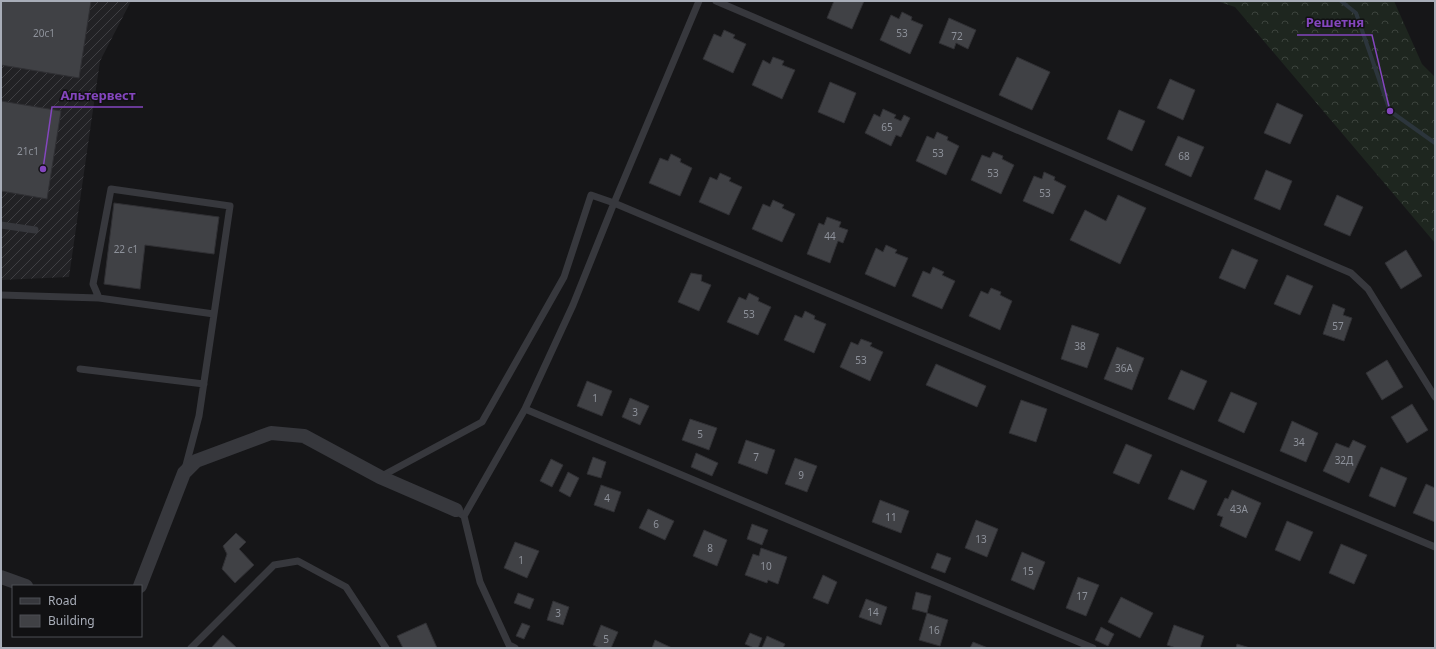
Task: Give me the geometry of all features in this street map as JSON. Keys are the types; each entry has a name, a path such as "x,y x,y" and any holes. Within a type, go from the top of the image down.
{"street":[{"path":"140,585 184,473 196,461 271,433 304,436 380,477 460,513"},
{"path":"1,578 23,585"}],"lane":[{"path":"511,647 480,582 460,513 525,410 573,305 699,1"},
{"path":"716,1 1351,273 1368,288 1435,397"},
{"path":"99,298 93,284 110,188 230,206 199,416 184,473"},
{"path":"380,477 482,422 564,277 591,195 614,203 1435,547"},
{"path":"1,225 35,230"},
{"path":"1,295 99,298 214,314"},
{"path":"80,369 204,384"},
{"path":"525,410 1093,648"},
{"path":"191,648 274,564 298,561 346,587 386,648"}],"shaded area":[{"path":"1,1 131,1 100,61 69,277 1,280"}],"green space":[{"path":"1217,1 1394,1 1422,64 1435,77 1435,243 1235,7"}],"building":[{"path":"1,1 91,1 79,78 1,65"},
{"path":"834,1 864,1 852,29 827,18"},
{"path":"902,12 912,17 911,20 923,25 910,54 880,40 891,15 899,19"},
{"path":"949,18 976,30 968,49 956,43 954,49 939,43"},
{"path":"724,30 735,35 733,38 746,44 733,73 703,59 714,34 721,37"},
{"path":"773,57 784,61 782,65 795,70 782,99 752,85 763,60 770,64"},
{"path":"1017,57 1050,72 1032,110 999,95"},
{"path":"1170,79 1195,90 1183,120 1157,108"},
{"path":"830,82 856,93 844,123 818,112"},
{"path":"1,101 61,111 47,199 1,191"},
{"path":"1277,103 1303,115 1290,144 1264,133"},
{"path":"883,109 896,115 894,118 901,121 904,115 910,118 901,137 896,135 891,146 865,133 874,114 880,117"},
{"path":"1119,110 1145,121 1132,151 1107,139"},
{"path":"937,132 948,137 947,140 959,146 946,175 916,161 927,136 934,139"},
{"path":"1178,136 1204,147 1191,177 1165,165"},
{"path":"993,152 1003,156 1002,159 1014,165 1001,194 971,180 982,155 990,158"},
{"path":"671,154 681,159 680,162 692,168 680,196 649,183 660,158 668,161"},
{"path":"1266,170 1292,181 1280,210 1254,199"},
{"path":"1044,172 1055,177 1054,180 1066,186 1053,214 1023,201 1034,176 1042,179"},
{"path":"720,173 731,178 729,181 742,187 729,215 699,202 710,177 717,180"},
{"path":"1118,195 1146,208 1120,264 1070,240 1085,210 1106,221"},
{"path":"1337,195 1363,207 1350,236 1324,225"},
{"path":"773,200 784,205 782,208 795,214 782,242 752,229 763,204 770,207"},
{"path":"114,203 219,217 214,254 145,245 140,289 104,284"},
{"path":"827,217 841,222 839,227 848,230 843,243 838,241 830,263 807,254 819,223 824,225"},
{"path":"886,245 897,250 895,253 908,258 895,287 865,274 876,248 883,252"},
{"path":"1232,249 1258,260 1245,289 1219,278"},
{"path":"1406,250 1422,276 1401,289 1385,263"},
{"path":"933,267 944,272 942,275 955,281 942,309 912,296 923,271 930,274"},
{"path":"691,273 702,275 701,281 711,285 699,311 678,302"},
{"path":"1287,275 1313,286 1300,315 1274,304"},
{"path":"991,288 1001,292 1000,295 1012,301 1000,330 969,316 981,291 988,294"},
{"path":"749,293 759,298 758,301 771,307 758,335 727,322 739,297 746,300"},
{"path":"1333,304 1345,309 1343,315 1352,318 1344,341 1323,334"},
{"path":"805,311 815,316 814,319 826,324 814,353 784,340 795,315 802,318"},
{"path":"1072,325 1099,334 1087,368 1061,359"},
{"path":"861,339 872,343 870,346 883,352 870,381 840,367 851,342 858,345"},
{"path":"1117,347 1144,358 1132,390 1104,379"},
{"path":"1387,360 1403,387 1382,400 1366,373"},
{"path":"936,364 986,386 977,407 926,385"},
{"path":"1181,370 1207,381 1194,410 1168,399"},
{"path":"587,381 612,391 602,416 577,406"},
{"path":"1231,392 1257,403 1244,433 1218,421"},
{"path":"630,398 649,406 640,425 622,417"},
{"path":"1021,400 1047,409 1036,442 1009,433"},
{"path":"1412,404 1428,430 1407,443 1391,417"},
{"path":"690,419 717,428 709,450 682,440"},
{"path":"1292,421 1318,433 1306,462 1280,451"},
{"path":"746,440 775,450 767,474 738,463"},
{"path":"1353,440 1366,446 1349,483 1323,471 1336,443 1349,448"},
{"path":"1126,444 1152,455 1139,484 1113,473"},
{"path":"696,453 718,463 712,476 691,467"},
{"path":"593,457 606,462 601,478 587,474"},
{"path":"795,458 817,466 807,492 785,484"},
{"path":"551,459 563,465 552,487 540,481"},
{"path":"1381,467 1407,478 1395,507 1369,496"},
{"path":"1181,470 1207,481 1194,510 1168,499"},
{"path":"568,472 579,478 570,497 559,491"},
{"path":"1426,484 1435,488 1435,522 1413,513"},
{"path":"601,485 621,492 614,512 594,505"},
{"path":"1232,490 1261,503 1246,538 1220,526 1223,517 1217,515 1225,498 1228,499"},
{"path":"880,500 909,511 901,533 872,522"},
{"path":"648,509 674,521 665,540 639,528"},
{"path":"976,520 998,529 987,557 965,548"},
{"path":"1287,521 1313,532 1300,561 1275,550"},
{"path":"752,524 768,530 762,545 747,539"},
{"path":"704,530 727,540 717,566 693,556"},
{"path":"236,533 246,542 239,549 254,565 235,583 222,569 227,554 223,546"},
{"path":"515,542 539,551 527,578 504,568"},
{"path":"1341,544 1367,555 1354,584 1329,573"},
{"path":"761,548 787,557 778,584 768,580 767,583 745,575 753,554 759,556"},
{"path":"1022,552 1045,562 1034,590 1011,580"},
{"path":"937,553 951,558 945,573 931,568"},
{"path":"823,575 837,582 828,604 813,598"},
{"path":"1078,577 1099,585 1086,616 1066,608"},
{"path":"916,592 931,596 927,613 912,609"},
{"path":"518,593 534,599 530,609 514,603"},
{"path":"1121,597 1153,613 1140,638 1108,622"},
{"path":"866,599 887,607 881,625 859,617"},
{"path":"553,601 569,607 563,625 547,620"},
{"path":"927,613 948,620 940,646 919,640"},
{"path":"426,623 437,648 403,648 397,636"},
{"path":"522,623 530,626 524,639 516,636"},
{"path":"601,625 618,632 611,648 600,648 593,645"},
{"path":"1174,625 1204,636 1200,648 1176,648 1167,645"},
{"path":"1101,627 1114,634 1108,646 1095,640"},
{"path":"750,633 762,638 758,648 745,644"},
{"path":"223,635 237,648 211,648"},
{"path":"767,636 785,644 783,648 762,648"},
{"path":"655,640 672,648 652,648"},
{"path":"973,642 988,648 970,648"},
{"path":"1237,644 1250,648 1236,648"}],"waterway":[{"path":"1341,1 1356,13 1390,111 1435,143"}],"place":[{"name":"Решетня","path":"1390,111"},
{"name":"Альтервест","path":"43,169"}]}
